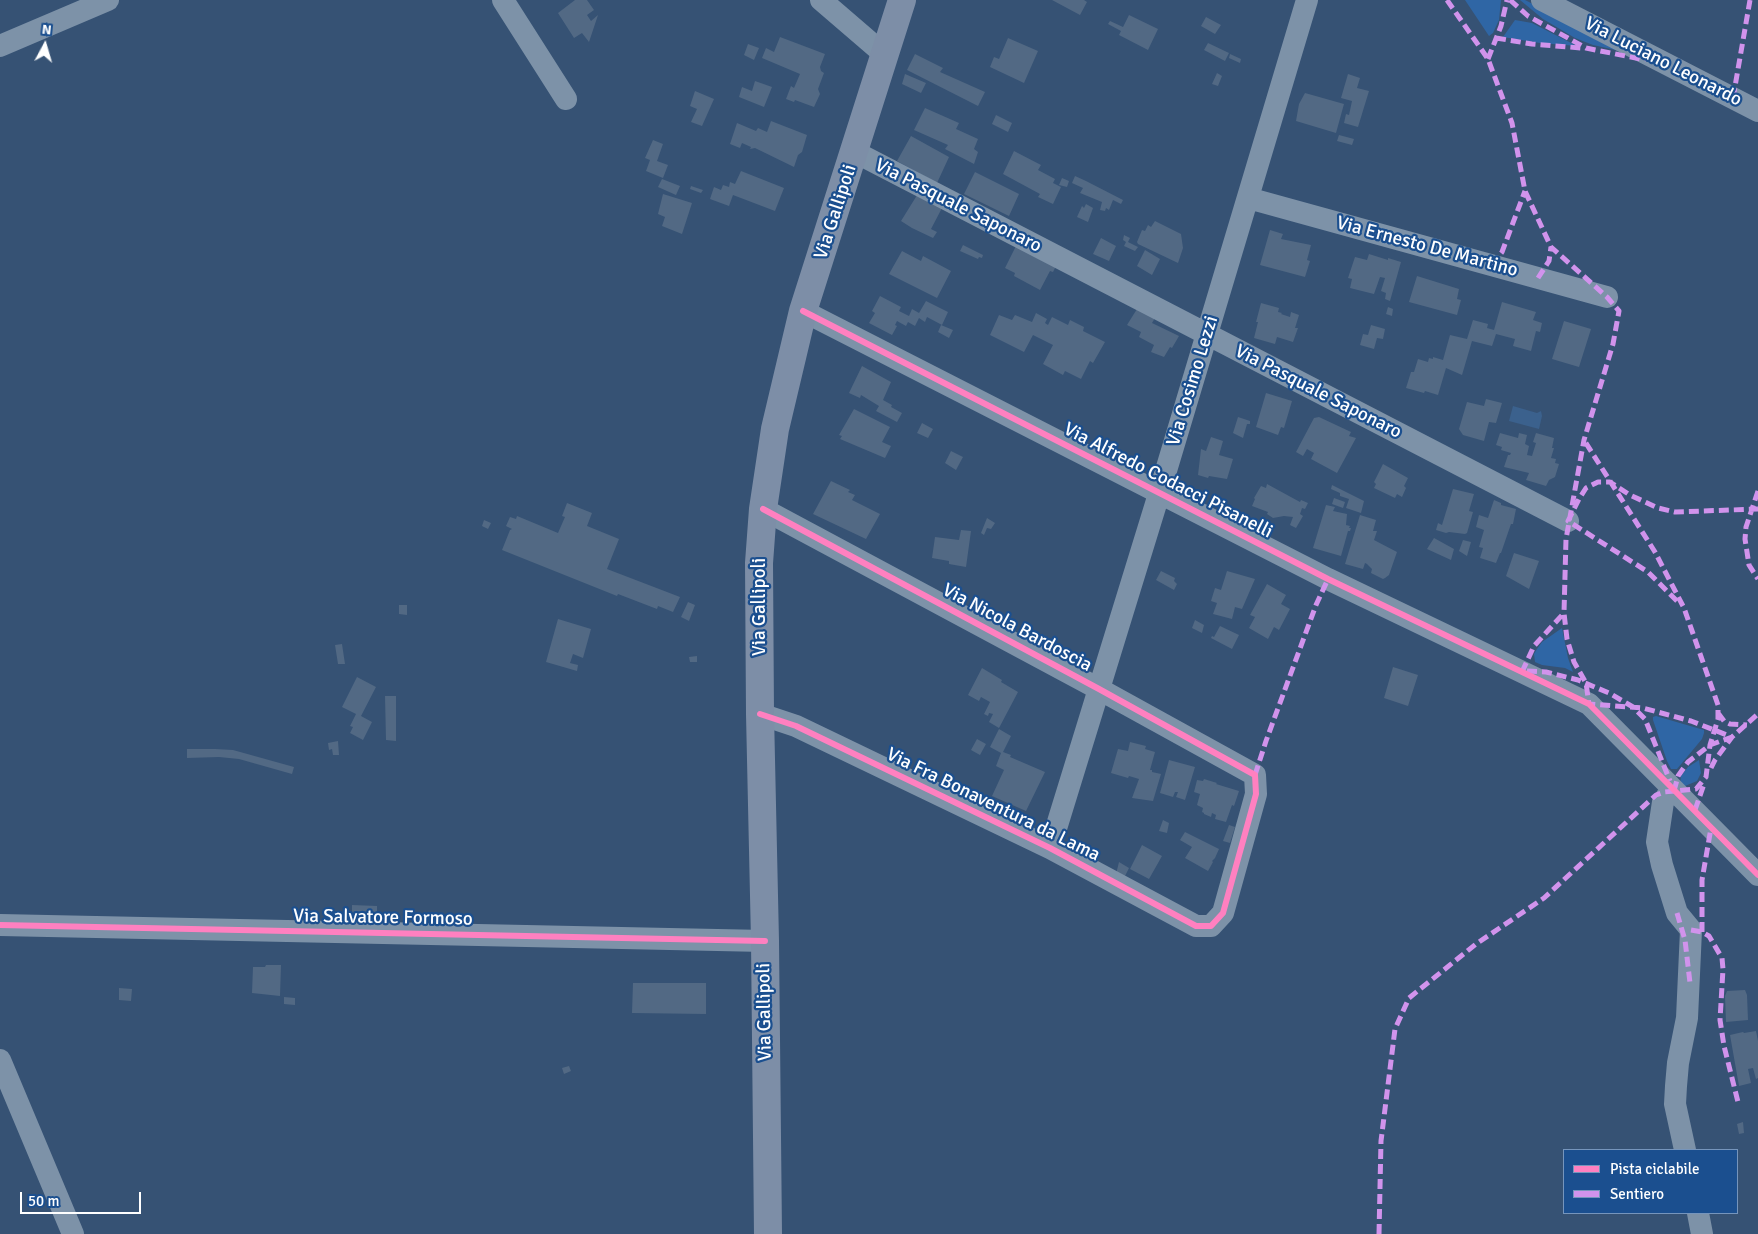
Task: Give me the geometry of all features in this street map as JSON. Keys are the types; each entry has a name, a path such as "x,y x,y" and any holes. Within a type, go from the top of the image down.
{"main road":[{"name":"Via Gallipoli","path":"768,1234 765,941 760,714 759,563 762,510 775,429 804,311 902,0"}],"street":[{"path":"0,46 108,0"},
{"path":"503,0 566,100"},
{"path":"821,0 885,55"},
{"name":"Via Cosimo Lezzi","path":"1050,848 1159,494 1307,0"},
{"name":"Via Luciano Leonardo","path":"1542,0 1758,111"},
{"name":"Via Pasquale Saponaro","path":"855,152 1568,521"},
{"name":"Via Ernesto De Martino","path":"1248,198 1607,297"},
{"name":"Via Alfredo Codacci Pisanelli","path":"804,311 1328,579 1589,704 1758,875"},
{"name":"Via Nicola Bardoscia","path":"762,510 1099,689 1255,775 1256,794 1223,913 1211,926"},
{"name":"Via Fra Bonaventura da Lama","path":"760,714 796,726 1050,848 1196,926 1211,926"},
{"path":"1674,791 1666,796 1663,802 1657,842 1666,880 1677,913 1691,930 1687,1018 1678,1063 1675,1104 1685,1149"},
{"name":"Via Salvatore Formoso","path":"0,925 765,941"},
{"path":"0,1060 6,1088 73,1234"},
{"path":"1698,1214 1702,1234"}],"shaded area":[{"path":"1465,0 1501,0 1499,20 1493,33 1489,36"},
{"path":"1520,0 1525,0 1629,53 1593,45 1575,38 1543,19"},
{"path":"1515,20 1532,23 1577,46 1503,37"},
{"path":"1513,406 1537,413 1541,411 1542,416 1539,429 1509,421"},
{"path":"1562,628 1573,672 1565,668 1542,665 1535,662 1534,654 1542,642"},
{"path":"1656,716 1704,730 1702,739 1677,769 1671,769 1667,761 1653,720 1653,717"},
{"path":"1699,760 1701,773 1697,781 1685,786 1680,784 1681,776 1688,767"}],"building":[{"path":"575,0 587,0 594,10 587,15 591,21 598,15 589,42 582,33 574,38 558,13"},
{"path":"1052,0 1084,0 1087,2 1080,15"},
{"path":"1129,15 1158,29 1148,50 1119,35 1121,31 1108,24 1110,21 1123,27"},
{"path":"1206,17 1221,25 1215,34 1201,26"},
{"path":"780,37 825,54 820,67 824,73 818,89 820,94 814,107 795,100 794,102 786,99 791,86 794,88 800,74 762,58 766,48 774,52"},
{"path":"1008,38 1038,51 1024,83 990,67 994,57 999,59"},
{"path":"1208,43 1229,53 1225,61 1204,50"},
{"path":"748,44 759,48 754,60 744,55"},
{"path":"915,54 943,68 940,72 985,92 978,106 907,70"},
{"path":"1230,54 1241,59 1240,63 1229,58"},
{"path":"1217,73 1222,76 1218,86 1212,84"},
{"path":"905,74 926,83 921,93 902,84"},
{"path":"1348,74 1360,78 1357,88 1369,91 1358,127 1344,123 1346,114 1349,115 1352,101 1341,98"},
{"path":"755,81 772,87 764,107 739,97 742,87 752,91"},
{"path":"695,91 714,99 702,126 691,122 697,109 690,106"},
{"path":"1305,93 1344,104 1336,133 1296,121 1299,104"},
{"path":"925,108 959,123 956,129 978,139 974,149 978,152 974,164 945,149 948,145 914,130"},
{"path":"996,115 1012,123 1008,132 992,124"},
{"path":"771,121 807,135 802,152 798,155 794,167 755,148 750,149 751,147 742,143 740,148 730,144 737,123 756,131 758,128 767,132"},
{"path":"1339,135 1354,139 1352,145 1337,141"},
{"path":"911,136 949,157 937,183 897,161"},
{"path":"653,140 663,144 657,161 668,165 663,178 646,171 650,160 645,158"},
{"path":"1014,151 1041,165 1038,170 1055,179 1053,183 1061,187 1053,204 1038,197 1040,194 1003,174"},
{"path":"741,171 784,188 775,211 733,195 729,206 710,199 714,187 721,190 723,185 729,187 730,182 735,184"},
{"path":"975,172 1019,194 1009,216 964,194"},
{"path":"1075,176 1123,200 1121,204 1113,200 1109,210 1106,208 1105,211 1100,210 1102,202 1080,193 1083,188 1072,183"},
{"path":"1062,178 1069,181 1067,187 1059,185"},
{"path":"662,179 680,186 676,195 658,187"},
{"path":"691,186 703,190 701,193 690,189"},
{"path":"919,192 942,208 931,229 937,232 933,238 901,221"},
{"path":"663,194 692,203 682,234 662,226 665,217 658,214"},
{"path":"1086,204 1093,208 1088,222 1077,217 1082,206 1084,208"},
{"path":"1155,221 1181,234 1183,248 1178,263 1138,244 1137,242 1142,230 1145,231 1148,225 1151,227"},
{"path":"1270,230 1283,234 1281,239 1311,245 1307,260 1310,261 1305,277 1260,265"},
{"path":"1124,235 1130,238 1128,242 1138,247 1135,251 1124,246 1126,242 1123,240"},
{"path":"1101,238 1116,246 1109,261 1093,254"},
{"path":"963,245 983,255 982,258 979,257 978,259 960,251"},
{"path":"1016,246 1057,264 1053,272 1050,271 1040,290 1014,276 1015,273 1005,268"},
{"path":"1145,250 1160,259 1152,275 1137,266"},
{"path":"902,251 921,261 923,256 951,271 937,298 889,274"},
{"path":"1369,254 1401,262 1390,301 1385,299 1386,293 1381,291 1385,278 1380,277 1374,294 1350,288 1352,279 1348,278 1355,257 1367,260"},
{"path":"1417,276 1459,289 1457,299 1461,300 1457,315 1409,302"},
{"path":"880,296 901,307 899,311 909,316 912,309 919,313 926,301 948,312 942,325 927,317 925,322 919,318 915,326 908,322 906,326 897,321 895,325 897,326 892,335 869,323 875,313 872,311"},
{"path":"1502,302 1536,312 1533,320 1542,323 1540,332 1536,331 1531,351 1513,346 1515,339 1496,334 1492,346 1472,341 1462,375 1446,368 1438,395 1406,388 1418,359 1428,362 1429,358 1433,359 1433,357 1443,360 1450,335 1467,339 1473,320 1488,324 1487,328 1494,330"},
{"path":"1261,303 1279,308 1278,312 1290,317 1291,312 1299,315 1295,328 1298,328 1293,342 1277,337 1275,344 1254,338"},
{"path":"1388,307 1393,309 1392,316 1386,314"},
{"path":"1137,309 1155,318 1152,323 1179,336 1164,357 1151,352 1154,345 1139,337 1141,332 1127,325"},
{"path":"1036,313 1047,319 1045,323 1048,325 1052,317 1068,325 1070,320 1084,327 1083,331 1105,342 1093,363 1090,361 1081,379 1065,371 1063,375 1043,364 1053,345 1033,335 1024,352 990,335 999,315 1012,320 1015,315 1032,322"},
{"path":"1564,321 1591,329 1579,367 1552,359"},
{"path":"941,325 953,330 949,338 938,332"},
{"path":"1371,325 1385,329 1383,339 1377,338 1374,349 1360,345 1363,334 1368,335"},
{"path":"862,366 891,382 883,400 902,413 897,422 876,411 879,406 861,395 860,398 849,393"},
{"path":"1266,393 1292,401 1284,428 1281,427 1278,435 1256,427"},
{"path":"1486,399 1502,403 1496,423 1489,422 1484,441 1463,435 1459,429 1467,402 1484,406"},
{"path":"854,409 890,427 882,442 891,446 885,458 840,439 842,436 839,435"},
{"path":"1238,417 1250,421 1250,424 1247,424 1243,438 1233,433"},
{"path":"1319,417 1351,432 1349,436 1356,438 1337,473 1311,459 1314,453 1307,449 1303,456 1296,452 1314,418"},
{"path":"922,423 933,429 928,438 917,433"},
{"path":"1500,433 1518,438 1519,433 1527,435 1525,444 1529,446 1527,455 1532,456 1536,443 1533,442 1536,433 1554,438 1551,458 1556,459 1555,463 1559,464 1555,477 1549,480 1546,486 1526,480 1529,473 1504,467 1508,455 1511,453 1501,450 1502,447 1496,445"},
{"path":"1211,437 1223,441 1219,455 1233,459 1227,479 1209,476 1208,478 1198,475 1201,449 1206,451"},
{"path":"951,451 963,457 956,470 945,463"},
{"path":"1383,464 1408,478 1402,497 1397,494 1395,498 1374,488 1376,484 1374,482"},
{"path":"831,481 850,490 848,492 855,495 852,500 880,514 866,539 813,514"},
{"path":"1267,484 1300,502 1301,500 1308,503 1305,509 1302,508 1300,514 1303,516 1296,528 1290,525 1293,517 1273,518 1267,514 1268,512 1252,506 1261,486 1266,488"},
{"path":"1332,485 1364,501 1361,513 1346,508 1349,499 1340,496 1340,493 1331,489"},
{"path":"1453,489 1474,494 1469,511 1473,512 1467,533 1465,534 1446,533 1436,530 1438,523 1442,525"},
{"path":"1334,498 1345,502 1343,508 1332,504"},
{"path":"1494,500 1501,503 1501,505 1516,509 1513,524 1511,524 1496,563 1480,558 1483,548 1479,547 1484,530 1476,527 1479,515 1488,518"},
{"path":"567,503 592,513 587,526 619,539 607,569 680,597 673,612 658,606 657,609 618,594 617,596 502,550 512,529 506,526 510,517 516,519 517,516 558,533 565,517 562,516"},
{"path":"1326,505 1335,507 1333,511 1347,514 1346,525 1351,528 1348,531 1341,556 1313,548"},
{"path":"1360,515 1376,520 1373,531 1377,531 1374,540 1397,552 1389,575 1383,579 1371,573 1372,569 1365,563 1363,569 1345,564"},
{"path":"987,518 995,523 991,529 987,528 984,535 981,533"},
{"path":"484,520 491,523 488,529 482,526"},
{"path":"961,530 971,531 966,567 932,558 935,537 959,540"},
{"path":"1434,538 1454,549 1451,560 1427,549"},
{"path":"1463,540 1471,542 1467,556 1459,551"},
{"path":"1514,553 1539,561 1529,589 1506,576"},
{"path":"1161,571 1175,578 1174,581 1177,584 1174,590 1156,580"},
{"path":"1227,571 1255,579 1242,609 1235,607 1232,619 1213,614 1217,603 1211,601 1215,588 1221,590"},
{"path":"1267,584 1286,595 1281,604 1290,609 1279,630 1274,627 1268,639 1249,628 1255,617 1250,615"},
{"path":"688,602 695,605 689,621 681,617"},
{"path":"399,605 407,605 407,615 399,614"},
{"path":"558,619 591,629 583,658 573,654 570,663 578,665 577,671 546,662"},
{"path":"1195,620 1204,625 1202,633 1192,628"},
{"path":"1220,626 1239,635 1232,649 1211,638 1212,636 1214,637"},
{"path":"342,644 345,664 338,664 335,645"},
{"path":"697,656 697,662 690,662 689,657"},
{"path":"1393,667 1418,675 1408,706 1384,698"},
{"path":"982,668 1018,692 999,728 989,722 993,714 989,713 988,716 984,714 990,702 981,697 979,701 968,695"},
{"path":"357,677 376,687 361,716 372,722 363,740 350,733 353,727 350,726 356,714 342,707"},
{"path":"385,696 396,696 396,741 386,740"},
{"path":"999,729 1011,736 1003,752 1011,755 1010,757 1045,772 1026,811 992,796 1004,770 996,766 1001,753 990,747"},
{"path":"977,739 986,744 980,755 971,750"},
{"path":"338,741 339,755 333,755 332,749 329,750 328,743"},
{"path":"1130,742 1146,746 1145,749 1155,752 1150,770 1161,774 1153,801 1132,798 1139,779 1111,773 1118,749 1128,751"},
{"path":"187,749 233,750 294,767 292,774 239,759 219,757 187,758"},
{"path":"1169,760 1195,767 1185,800 1176,797 1178,792 1175,792 1173,797 1160,793"},
{"path":"1204,779 1239,791 1226,822 1215,819 1216,815 1212,813 1211,817 1204,814 1202,812 1203,808 1197,805 1200,794 1194,792 1197,780 1203,781"},
{"path":"1163,820 1169,823 1167,833 1159,831"},
{"path":"1229,825 1235,827 1230,843 1223,841"},
{"path":"1185,832 1219,849 1208,871 1185,858 1192,847 1180,840"},
{"path":"1142,845 1162,856 1149,879 1130,869"},
{"path":"1119,862 1129,868 1124,878 1116,874"},
{"path":"352,905 377,906 377,920 352,920"},
{"path":"266,965 281,965 280,996 252,993 253,967 265,967"},
{"path":"633,983 706,983 706,1014 632,1013"},
{"path":"119,988 132,989 131,1001 119,1000"},
{"path":"1745,990 1748,1020 1726,1022 1725,996 1727,991"},
{"path":"284,997 295,998 295,1005 284,1004"},
{"path":"1756,1031 1758,1041 1758,1078 1756,1079 1753,1068 1748,1069 1751,1083 1739,1086 1730,1035"},
{"path":"569,1066 571,1071 564,1074 562,1068"},
{"path":"1743,1122 1744,1133 1739,1134 1737,1124"}],"marked path":[{"path":"1447,0 1488,59 1512,123 1525,191 1551,247 1607,297 1619,311 1613,344 1584,440 1566,539 1564,613 1567,639 1574,662 1586,683 1589,704 1643,708 1691,721 1732,737"},
{"path":"1488,59 1501,26 1507,0"},
{"path":"1510,0 1528,16 1586,48 1640,59 1656,58"},
{"path":"1733,98 1750,0"},
{"path":"1496,38 1532,44 1581,48"},
{"path":"1492,265 1502,252 1525,191"},
{"path":"1538,278 1549,261 1551,247"},
{"path":"1379,1234 1381,1141 1395,1029 1409,998 1476,944 1544,898 1656,795 1664,792 1696,789 1706,777 1710,745 1718,719 1718,705 1684,608 1655,552 1584,440"},
{"path":"1677,601 1648,572 1568,521 1586,488 1598,482 1610,482 1630,495 1658,508 1675,512 1758,509"},
{"path":"1758,491 1746,527 1745,539 1749,565 1758,579"},
{"path":"1255,775 1316,605 1328,579"},
{"path":"1522,672 1534,646 1564,613"},
{"path":"1527,671 1546,672 1578,680 1609,693 1633,707 1645,719 1670,781"},
{"path":"1718,713 1724,721 1730,724 1747,725"},
{"path":"1711,768 1732,737 1758,714"},
{"path":"1674,791 1678,776 1688,762 1710,745 1732,737"},
{"path":"1695,810 1704,784"},
{"path":"1702,932 1702,880 1711,828"},
{"path":"1677,913 1685,940 1690,983"},
{"path":"1691,930 1702,932 1709,936 1722,958 1720,1020 1724,1046 1738,1102"}],"cycle path":[{"path":"803,311 1328,579 1589,704 1758,875"},
{"path":"760,714 796,726 1050,848 1196,926 1211,926 1223,913 1256,794 1255,775 763,509"},
{"path":"0,925 765,941"}]}
